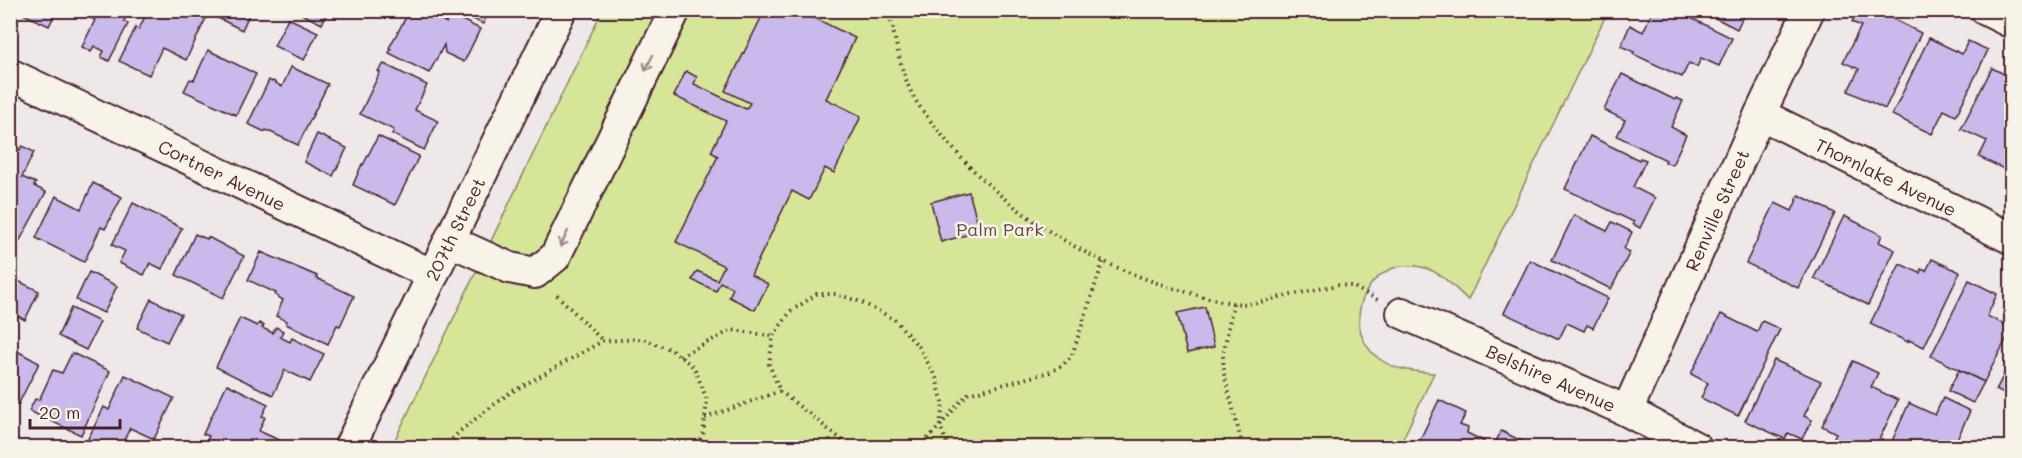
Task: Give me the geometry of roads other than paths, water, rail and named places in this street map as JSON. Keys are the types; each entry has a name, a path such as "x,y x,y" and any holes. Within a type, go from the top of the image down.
{"street":[{"name":"207th Street","path":"349,447 561,10"},
{"path":"450,241 510,268 535,273 555,257 675,10"},
{"name":"Renville Street","path":"1627,411 1809,10"},
{"path":"1986,10 2012,23"},
{"name":"Cortner Avenue","path":"10,74 433,275"},
{"name":"Thornlake Avenue","path":"1760,114 2012,239"},
{"name":"Belshire Avenue","path":"1402,313 1627,411 1697,447"}],"park label":[{"name":"Palm Park","path":"1000,229"}]}
